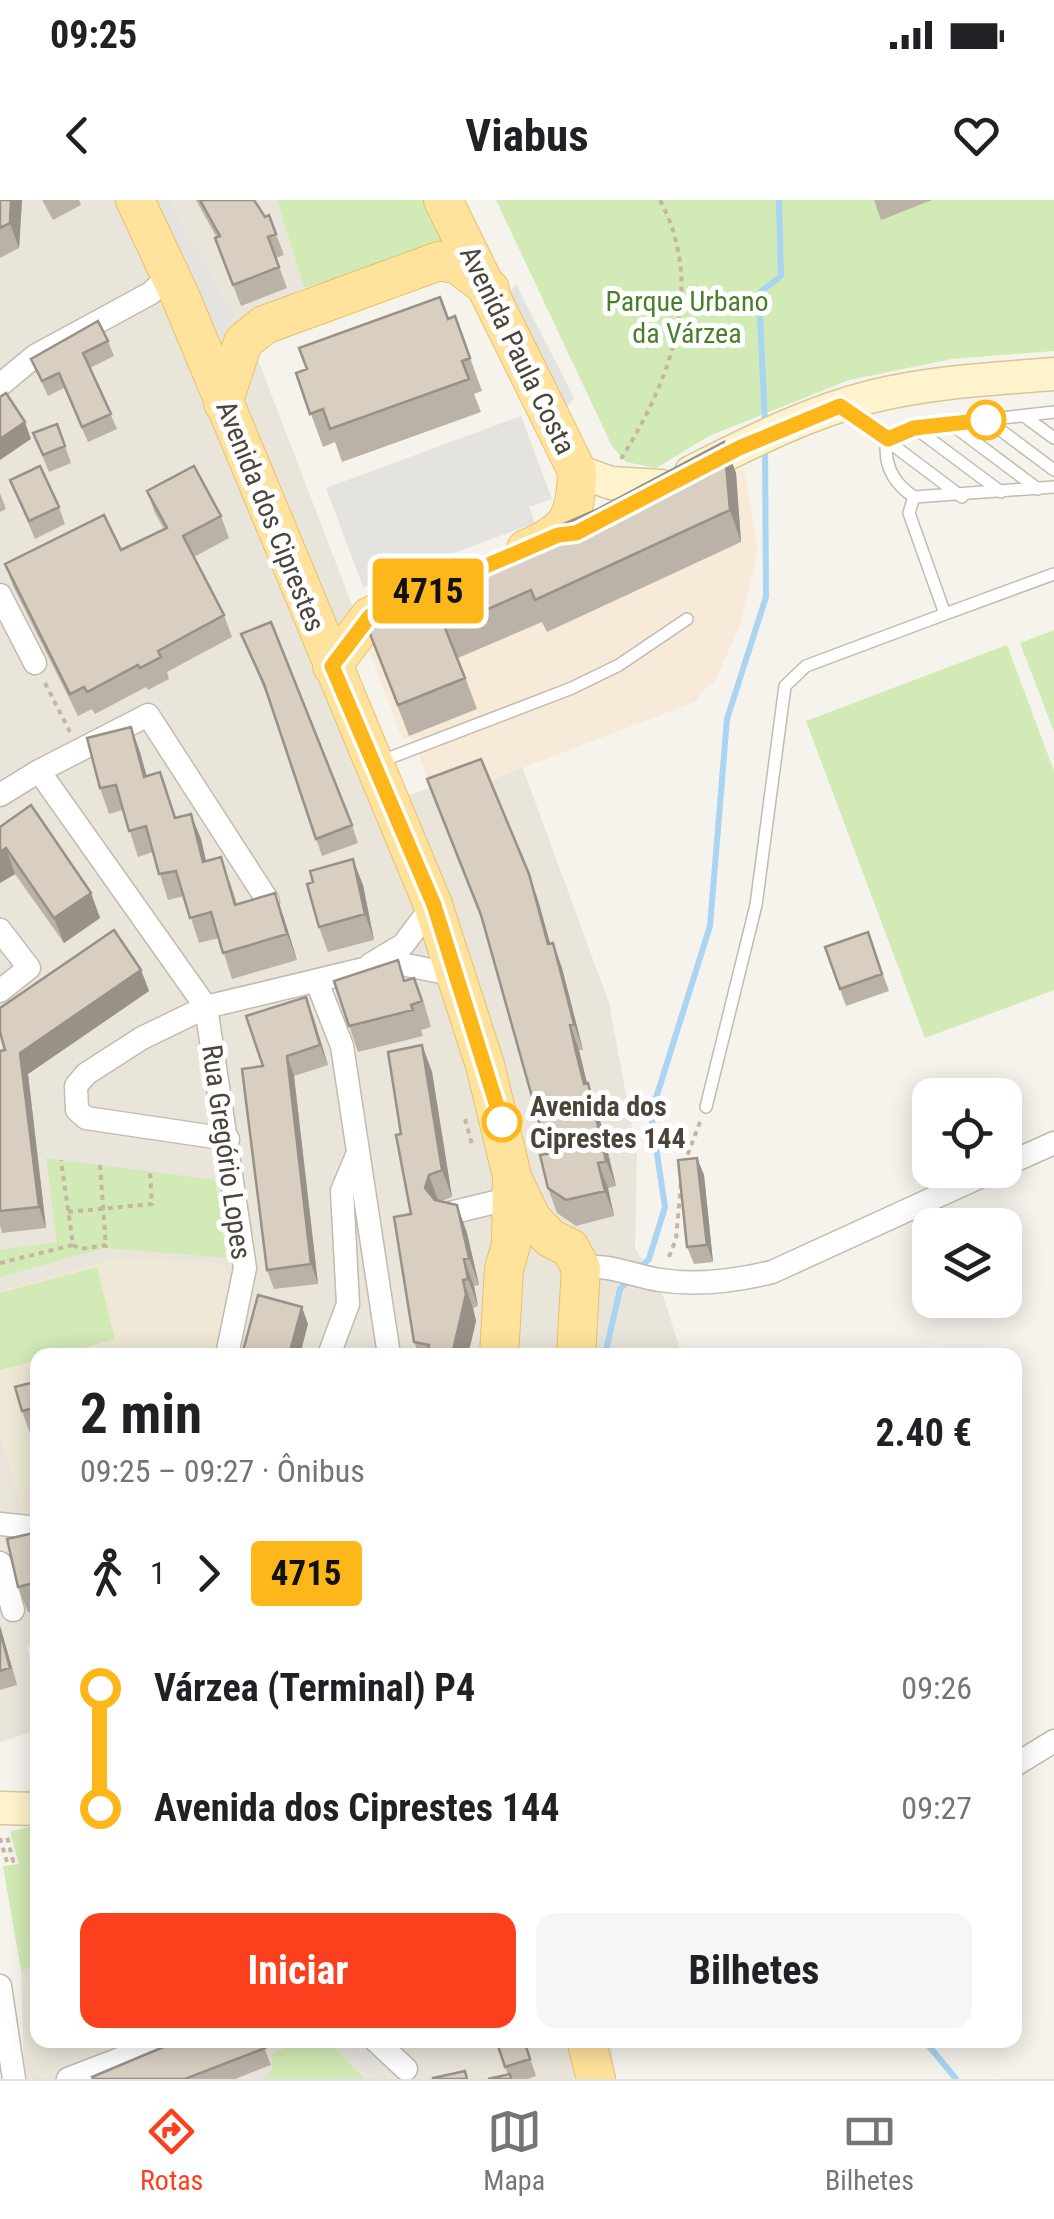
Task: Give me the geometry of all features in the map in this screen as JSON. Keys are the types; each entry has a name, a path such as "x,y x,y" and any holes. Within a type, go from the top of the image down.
{"main road":[{"name":"Avenida dos Ciprestes","path":"135,200 170,274 434,905 505,1134 512,1187 500,1348"},
{"name":"Avenida Paula Costa","path":"443,200 491,289 577,470 572,510 558,535"},
{"path":"224,403 243,342 264,325 439,261 458,265 491,289"},
{"path":"488,565 558,535"},
{"path":"300,584 326,600 370,616"},
{"path":"332,666 370,616 436,587"},
{"name":"Avenida dos Ciprestes","path":"512,1187 523,1208 550,1238 570,1248 581,1268"},
{"path":"508,1260 528,1240 550,1238"},
{"path":"576,1348 581,1268"},
{"path":"588,2048 596,2079"}],"street":[{"path":"0,386 35,356 151,293 170,274"},
{"path":"558,535 603,521 661,486 739,448 840,406 926,386 1054,374"},
{"path":"577,470 611,482 661,486"},
{"path":"0,596 34,663"},
{"path":"0,796 39,771 148,716 268,901"},
{"path":"39,771 206,1006"},
{"path":"364,969 404,945 434,905"},
{"path":"0,930 30,968 0,990"},
{"path":"228,1139 86,1118 77,1110 76,1086 86,1074 162,1027 206,1006 401,964 456,975"},
{"path":"317,982 342,1046 388,1348"},
{"name":"Rua Gregório Lopes","path":"206,1006 245,1268 243,1295 229,1348"},
{"path":"1022,1157 1054,1143"},
{"path":"332,1348 348,1304 342,1192 358,1153"},
{"path":"450,1213 512,1187"},
{"path":"581,1268 620,1270 660,1280 717,1282 772,1272 956,1188"},
{"path":"0,1524 30,1527"},
{"path":"0,1563 13,1610"},
{"path":"1022,1761 1054,1741"},
{"path":"2,1817 30,1811"},
{"path":"0,1986 14,2079"},
{"path":"68,2079 149,2048"},
{"path":"383,2048 407,2074"},
{"path":"400,2048 407,2074"}],"lane":[{"path":"840,406 962,496"},
{"path":"888,439 914,428 1054,412"},
{"path":"1024,416 1054,438"},
{"path":"986,420 1054,470"},
{"path":"952,424 1038,488"},
{"path":"914,428 1001,492"},
{"path":"888,439 888,466 900,488 914,497 1054,487"},
{"path":"914,497 909,513 945,614"},
{"path":"706,1108 756,906 786,686 806,666 1054,574"},
{"path":"372,764 572,688 619,665 686,618"}],"path":[{"path":"619,463 653,409 675,348 680,271 676,232 660,200"},
{"path":"34,663 80,750"},
{"path":"660,1280 676,1240 685,1154 706,1108"},
{"path":"61,1160 74,1245"},
{"path":"0,1263 74,1245 81,1249 106,1246 100,1165"},
{"path":"68,1212 152,1204 150,1171"},
{"path":"0,1838 6,1862 13,1861 2,1817"}],"shaded area":[{"path":"0,200 277,200 304,288 242,318 362,631 338,644 397,800 518,755 609,1003 637,1154 635,1248 662,1293 680,1348 30,1348 30,1732 0,1742"},
{"path":"145,200 169,200 233,314 220,337 182,253 166,249"},
{"path":"516,284 574,398 562,413 506,296"},
{"path":"521,416 552,499 529,507 535,523 363,587 326,488"},
{"path":"744,467 758,549 740,626 714,683 700,692 697,701 436,801 412,737 402,739 367,645"},
{"path":"118,1258 225,1264 232,1286 215,1348 30,1348 30,1518 24,1519 0,1434 0,1291"},
{"path":"30,1968 30,2048 611,2048 616,2079 24,2079 21,1970"},
{"path":"342,2048 368,2048 383,2067 368,2074"}],"green space":[{"path":"277,200 433,200 461,256 431,251 304,288"},
{"name":"Parque Urbano da Várzea","path":"496,200 1054,200 1054,351 952,359 849,380 709,436 656,468 626,462 612,446"},
{"path":"1054,630 1054,732 1020,643"},
{"path":"1007,645 1054,771 1054,990 925,1038 806,721"},
{"path":"46,1158 215,1180 227,1258 105,1248 0,1277 0,1250 57,1242"},
{"path":"97,1267 115,1339 82,1348 30,1348 30,1362 0,1370 0,1293"},
{"path":"30,1827 30,1968 21,1970 3,1866 19,1864 10,1831"},
{"path":"285,2048 335,2048 365,2079 263,2079 272,2070 272,2053"}],"building":[{"path":"0,200 11,200 10,223 0,228"},
{"path":"200,200 254,200 265,217 269,215 276,234 268,237 279,267 233,285 215,238 220,236"},
{"path":"440,297 448,319 455,316 470,358 462,361 469,379 330,429 323,409 310,414 296,373 307,369 299,348"},
{"path":"98,321 108,341 83,353 111,414 82,427 59,373 42,381 31,359"},
{"path":"6,393 25,422 0,439 0,397"},
{"path":"57,424 65,446 43,455 33,433"},
{"path":"724,442 730,510 535,600 531,590 445,628 465,678 398,705 363,616 367,610 596,510"},
{"path":"40,466 59,507 29,521 10,480"},
{"path":"194,466 221,516 183,536 224,615 158,651 161,657 140,668 138,665 87,692 84,687 70,694 5,564 104,515 121,550 167,528 147,491"},
{"path":"271,622 352,825 316,839 264,684 241,634"},
{"path":"131,727 144,777 160,772 175,818 191,814 203,862 221,857 235,905 275,893 287,934 223,953 211,912 190,918 176,871 159,874 146,826 129,831 116,785 100,788 87,738"},
{"path":"481,759 529,874 548,944 553,943 574,1024 570,1025 576,1052 584,1084 588,1083 606,1161 598,1163 605,1191 566,1200 548,1188 540,1155 547,1154 543,1136 481,915 427,779"},
{"path":"31,805 91,893 54,918 6,848 0,852 0,827"},
{"path":"353,859 365,914 319,927 307,884 313,882 310,871"},
{"path":"114,930 141,970 20,1053 39,1207 0,1211 0,1051 5,1050 0,1008"},
{"path":"868,932 882,974 840,989 825,947"},
{"path":"398,960 404,981 414,978 422,1001 411,1005 413,1010 349,1026 334,981"},
{"path":"306,997 320,1045 287,1056 311,1264 267,1270 242,1069 263,1066 246,1016"},
{"path":"422,1045 442,1170 429,1175 425,1188 435,1200 457,1205 469,1258 464,1259 468,1279 463,1280 466,1294 454,1348 428,1348 429,1345 414,1342 394,1217 411,1214 396,1135 401,1134 388,1052"},
{"path":"697,1158 707,1245 687,1247 678,1160"},
{"path":"258,1295 302,1307 291,1348 244,1348"},
{"path":"30,1383 30,1409 22,1411 15,1387"},
{"path":"30,1534 30,1584 18,1587 7,1539"},
{"path":"0,1631 10,1668 0,1671"},
{"path":"161,2048 265,2048 185,2079 92,2077"},
{"path":"499,2048 527,2048 530,2059 505,2067"},
{"path":"465,2071 467,2079 433,2079 433,2078"}],"waterway":[{"path":"765,423 759,293 781,276 779,200"},
{"path":"639,1269 649,1259 665,1207 651,1114 710,926 727,719 766,597 765,445"},
{"path":"607,1348 620,1289 631,1277"},
{"path":"931,2048 956,2079"}],"bus line":[{"name":"4715","path":"502,1122 434,905 332,666 370,616 558,535 576,533 646,499 661,486 784,427 840,406 888,439 914,428 986,420"}],"place":[{"name":"Avenida dos Ciprestes 144","path":"502,1122"}]}
